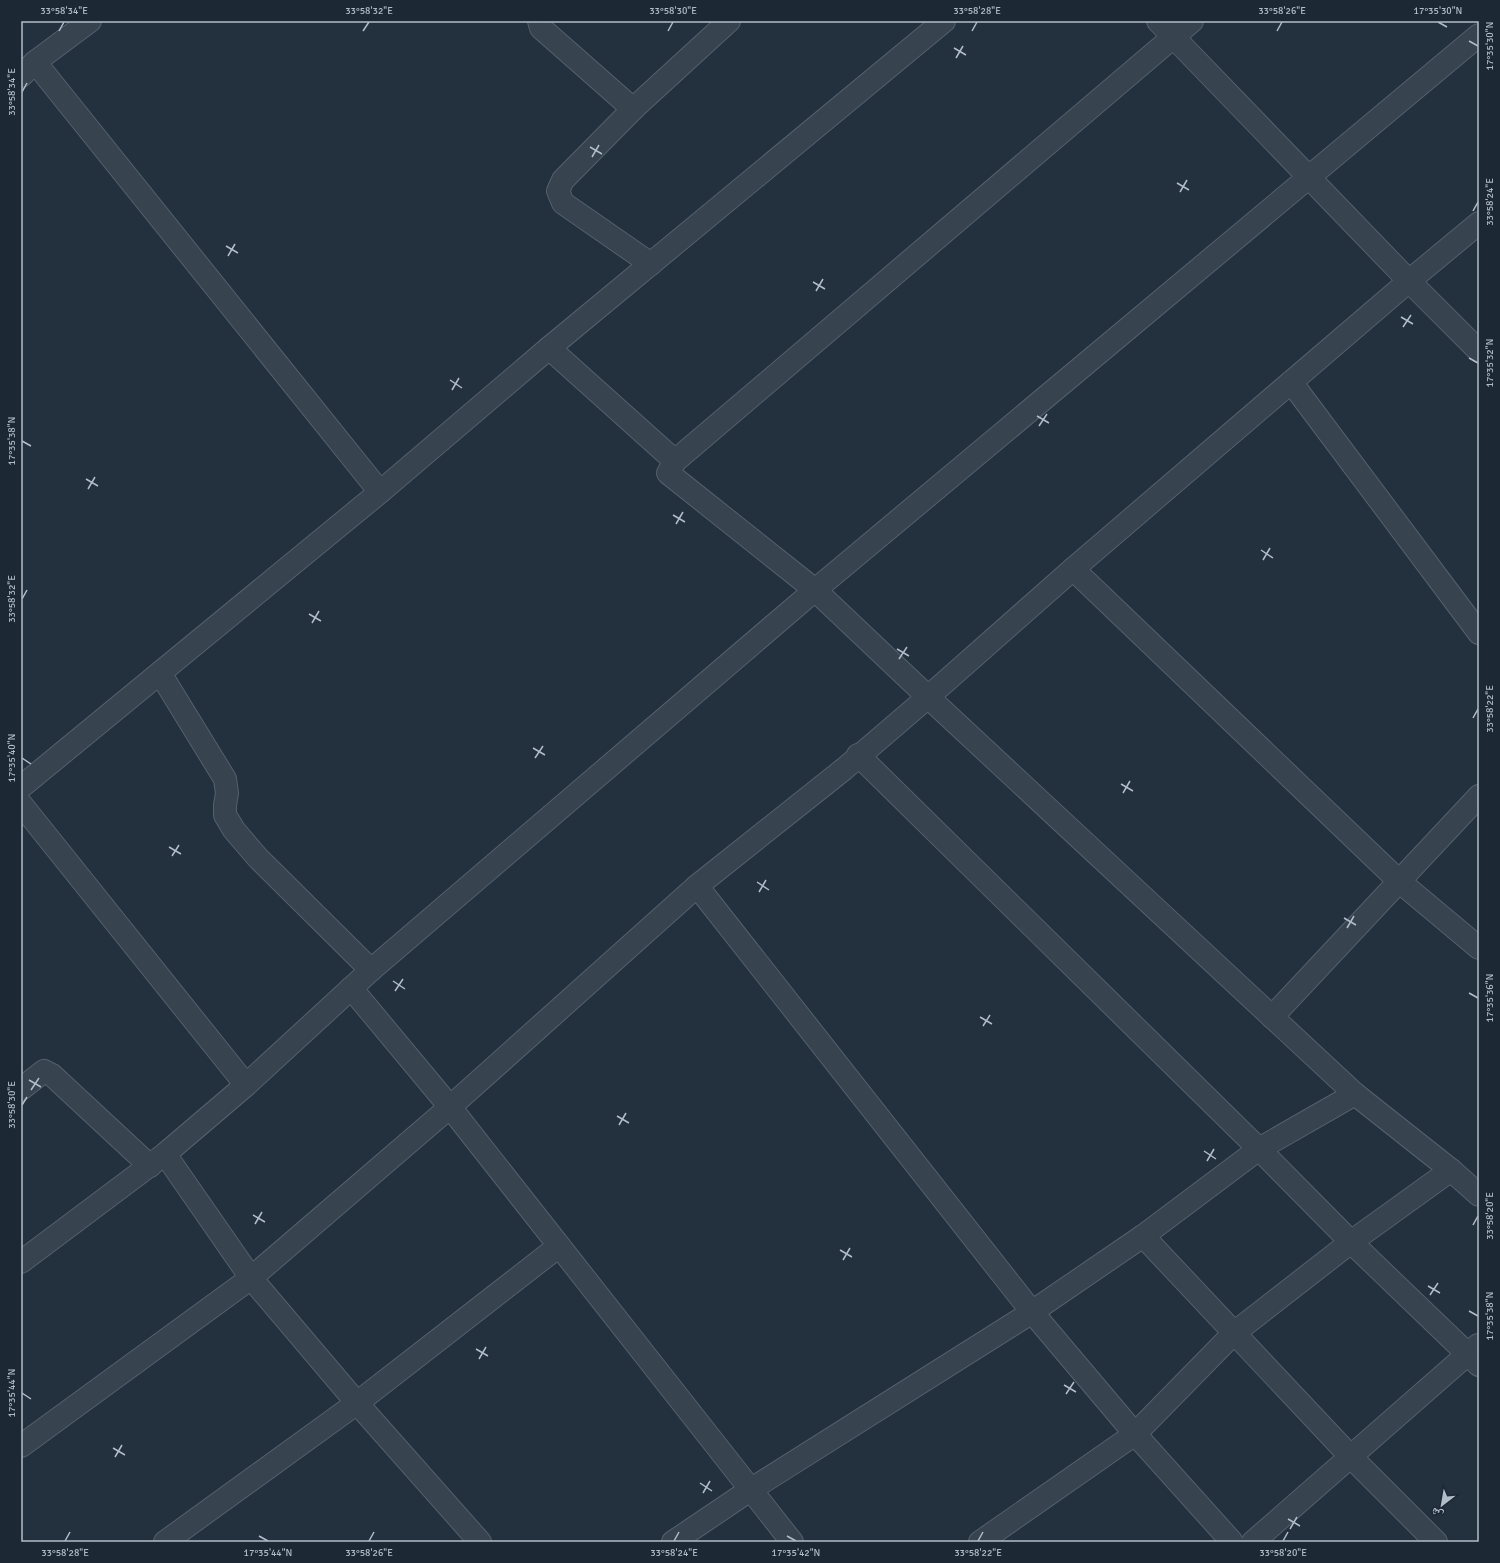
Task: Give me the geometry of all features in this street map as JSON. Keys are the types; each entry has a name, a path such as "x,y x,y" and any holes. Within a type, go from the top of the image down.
{"street":[{"path":"90,21 28,69 380,492"},
{"path":"539,21 541,28 633,109"},
{"path":"651,264 563,203 558,190 563,180 633,109 729,21"},
{"path":"21,787 380,492 549,348 944,21"},
{"path":"1158,21 1409,281 1479,351"},
{"path":"1192,21 675,461 668,473 816,590 928,697 1355,1094 1451,1170 1479,1195"},
{"path":"21,1262 158,1160 246,1085 371,970 816,590 1479,35"},
{"path":"21,1446 251,1278 450,1107 697,886 858,756 928,697 1073,569 1409,281 1479,223"},
{"path":"549,348 675,461"},
{"path":"1291,382 1479,633"},
{"path":"1073,569 1400,882 1479,948"},
{"path":"160,673 225,779 227,793 225,815 234,830 258,858 371,970"},
{"path":"858,756 1352,1242 1475,1354 1350,1456 1253,1542"},
{"path":"1272,1017 1479,796"},
{"path":"21,804 246,1085"},
{"path":"697,886 1032,1312 1135,1434 1232,1542"},
{"path":"351,988 450,1107 792,1542"},
{"path":"21,1089 44,1071 52,1075 158,1160 251,1278 357,1403 480,1542"},
{"path":"673,1542 750,1490 1032,1312 1143,1236 1259,1149 1355,1094"},
{"path":"980,1542 1135,1434 1234,1334 1352,1242 1451,1170"},
{"path":"1143,1236 1350,1456 1436,1542"},
{"path":"166,1542 357,1403 559,1246"}]}
